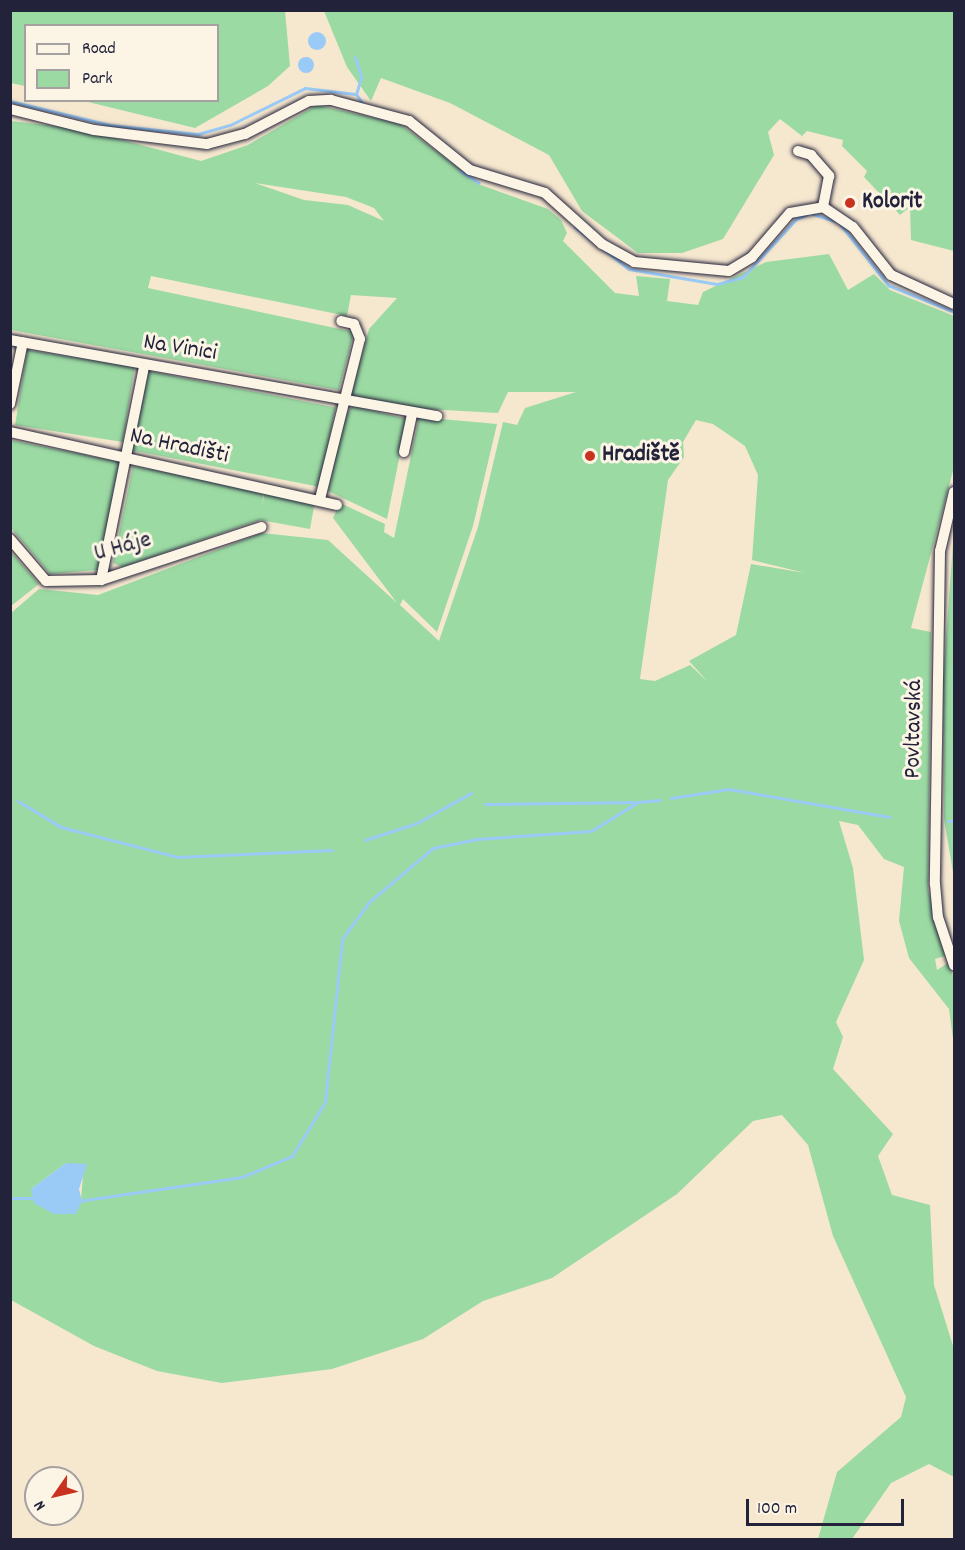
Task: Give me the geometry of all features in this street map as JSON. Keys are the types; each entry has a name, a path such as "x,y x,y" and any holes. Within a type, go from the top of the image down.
{"street":[{"path":"10,110 94,130 207,144 245,134 309,100 331,100 409,121 470,170 545,193 620,256 661,267 718,273 739,267 790,213 823,207 853,227 891,275 954,304"},
{"path":"798,151 812,155 829,176 823,207"},
{"path":"320,499 342,401 360,339 354,324 340,321"},
{"name":"Na Vinici","path":"10,340 144,366 437,416"},
{"path":"10,404 23,342"},
{"path":"101,580 144,366"},
{"path":"404,452 412,413"},
{"name":"Na Hradišti","path":"10,432 320,499 337,505"},
{"name":"Povltavská","path":"954,492 940,551 935,852 938,917 954,965"},
{"name":"U Háje","path":"10,539 46,581 101,580 261,527"}],"green space":[{"path":"11,11 285,11 290,66 268,86 195,128 88,102 219,102 219,24 24,24 24,86 11,83"},
{"path":"324,11 954,11 954,251 911,240 910,207 900,215 864,177 867,171 842,146 843,140 807,131 802,136 780,119 768,132 774,155 723,239 682,253 638,253 582,211 549,155 450,103 381,78 371,101 347,67"},
{"path":"317,105 400,124 481,185 548,209 561,220 567,233 563,241 615,293 639,296 636,276 670,279 667,301 698,305 703,292 766,262 829,254 848,290 874,274 890,290 954,316 954,467 911,628 931,632 928,889 945,956 935,959 937,970 948,963 954,978 954,1046 949,1009 909,958 899,921 904,867 884,859 858,825 839,821 853,868 864,960 836,1022 843,1037 833,1069 893,1134 878,1156 892,1195 930,1205 934,1285 954,1349 954,1477 929,1464 891,1483 852,1539 818,1539 837,1472 901,1417 906,1397 833,1236 808,1145 782,1115 753,1121 677,1194 552,1278 483,1301 423,1339 332,1369 222,1383 157,1371 94,1346 11,1300 11,613 39,589 98,595 262,533 328,540 397,603 333,518 340,503 385,524 384,532 394,538 419,417 497,424 473,526 437,632 403,599 400,605 439,641 478,527 503,422 517,425 525,408 576,392 508,392 498,413 408,408 351,395 369,329 397,298 351,295 347,316 151,276 148,288 354,332 339,390 11,330 11,121 81,129 201,161 248,145","holes":["255,183 346,197 374,208 384,221 348,205 304,200","696,420 713,424 745,446 758,475 752,560 805,573 751,564 736,635 689,661 708,682 690,665 655,681 640,679 668,480 684,457 683,442","66,1163 83,1174 81,1201 31,1189"]},
{"path":"27,350 135,367 123,442 15,425"},
{"path":"148,371 335,407 320,487 133,451"},
{"path":"353,406 407,419 387,519 328,491 343,417"},
{"path":"10,440 120,462 98,570 50,574 11,528"},
{"path":"133,466 264,491 262,505 265,492 315,501 310,529 260,520 123,567 113,563"},
{"path":"954,530 954,878 944,819 943,680"},
{"path":"11,552 39,584 10,606"}],"water":[{"path":"313,32 321,32 326,37 324,48 313,50 308,45 308,37"},
{"path":"306,57 314,65 306,73 298,65"},
{"path":"66,1163 87,1164 79,1189 82,1201 76,1214 54,1214 34,1203 31,1189"}],"waterway":[{"path":"355,57 361,77 356,94 362,103"},
{"path":"10,101 110,125 198,134 230,125 305,88 356,94"},
{"path":"460,171 479,183"},
{"path":"813,214 835,221"},
{"path":"575,227 629,269 717,284 743,277 796,219 806,215"},
{"path":"840,224 888,285 954,312"},
{"path":"671,798 729,789 890,817"},
{"path":"365,840 417,823 471,793"},
{"path":"78,1201 242,1177 292,1156 325,1102 342,939 369,902 433,848 477,839 591,831 638,802 660,800"},
{"path":"18,801 61,827 178,857 332,850"},
{"path":"485,804 635,802"},
{"path":"948,821 954,821"},
{"path":"10,1198 33,1198"}],"place":[{"name":"Kolorit","path":"850,203"},
{"name":"Hradiště","path":"590,456"}]}
